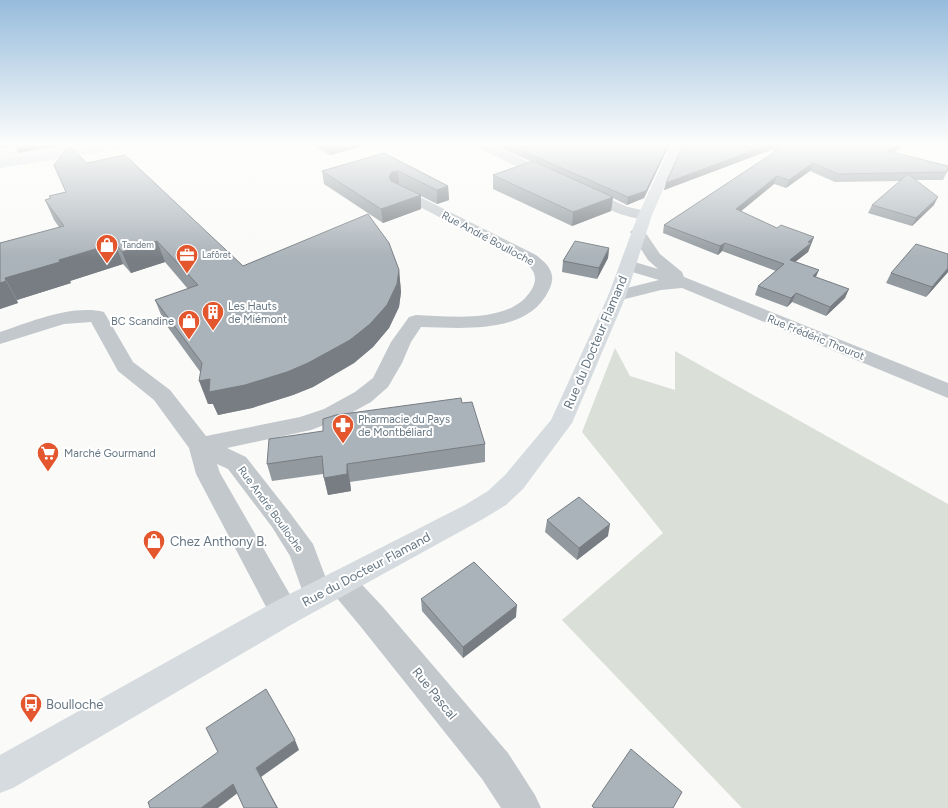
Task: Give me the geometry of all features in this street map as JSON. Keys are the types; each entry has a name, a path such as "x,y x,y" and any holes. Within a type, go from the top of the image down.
{"street":[{"path":"565,183 623,210 645,215"},
{"name":"Rue du Docteur Flamand","path":"0,775 285,612 474,512 497,498 514,482 561,423 617,296 638,232 660,183"},
{"name":"Rue André Boulloche","path":"200,446 303,424 332,414 363,397 381,382 392,363 401,342 416,321 482,320 499,318 520,311 534,300 544,282 540,267 530,258 398,190"},
{"name":"Rue Frédéric Thourot","path":"638,232 654,257 685,283"},
{"name":"Rue Frédéric Thourot","path":"628,265 685,283 948,391"},
{"path":"617,296 661,285 685,283"},
{"name":"Rue André Boulloche","path":"0,338 62,318 98,316 125,366 162,395 200,446 208,474 285,612"},
{"name":"Rue André Boulloche","path":"200,446 237,463 281,520 329,589"},
{"name":"Rue Pascal","path":"329,589 372,617 495,766 522,808"}],"shaded area":[{"path":"615,348 630,376 675,390 675,351 948,504 948,808 742,808 562,620 663,533 582,432"}],"building":[{"path":"62,183 154,183 243,266 368,214 389,243 399,270 397,284 387,305 370,324 350,340 308,363 287,372 245,385 209,392 210,379 199,381 202,363 155,300 198,285 157,241 122,252 115,243 59,260 60,262 5,278 6,281 0,283 0,243 64,226 45,200 51,198 49,196 66,192"},
{"path":"340,183 395,183 421,195 381,209"},
{"path":"422,183 442,183 448,186 437,190"},
{"path":"510,183 581,183 613,197 573,212"},
{"path":"595,183 650,183 646,191 628,197"},
{"path":"728,183 769,183 736,209 777,228 781,225 814,237 808,242 811,243 790,260 819,270 813,276 849,289 830,307 796,293 791,298 758,286 784,264 725,243 720,246 664,225"},
{"path":"898,183 919,183 938,197 916,218 872,205"},
{"path":"575,241 609,248 599,268 563,261"},
{"path":"916,244 948,254 948,268 932,287 891,273"},
{"path":"461,398 462,403 472,402 485,444 347,464 347,474 324,478 322,456 267,464 269,439 323,431 323,419 336,415"},
{"path":"579,497 610,524 579,548 547,520"},
{"path":"474,562 517,605 463,647 421,599"},
{"path":"266,689 295,740 256,768 277,808 244,808 233,784 201,808 150,808 148,802 218,752 206,728"},
{"path":"631,749 682,792 673,808 594,808 592,806"}],"place":[{"name":"Tandem","path":"107,264"},
{"name":"Lafôret","path":"187,274"},
{"name":"Les Hauts de Miémont","path":"213,332"},
{"name":"BC Scandine","path":"189,340"},
{"name":"Pharmacie du Pays de Montbéliard","path":"343,444"},
{"name":"Marché Gourmand","path":"48,472"},
{"name":"Chez Anthony B.","path":"154,560"},
{"name":"Boulloche","path":"31,724"}]}
